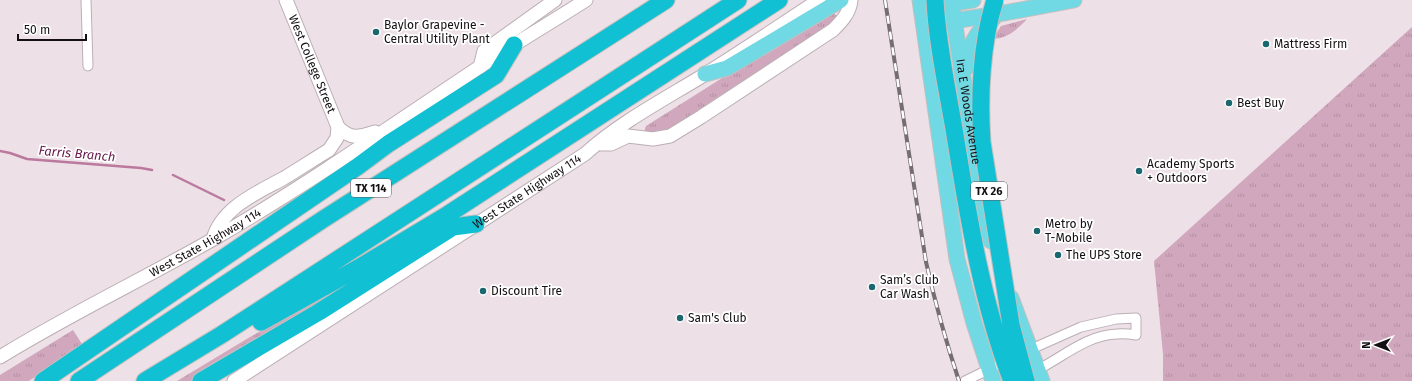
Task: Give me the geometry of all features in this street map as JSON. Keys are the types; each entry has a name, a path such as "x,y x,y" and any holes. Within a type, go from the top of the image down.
{"highway":[{"name":"TX 114","path":"79,381 322,220 666,0"},
{"path":"145,381 221,335 738,0"},
{"path":"221,335 249,328 360,267 447,215 779,0"},
{"path":"936,2 939,36 971,230 989,308 1012,381"},
{"name":"TX 26","path":"997,7 987,38 982,76 982,142 1011,326 1035,377"},
{"path":"43,381 357,168 388,144 496,75 514,45"},
{"path":"201,381 319,312 453,227 476,224"}],"main road":[{"name":"West College Street","path":"286,0 338,127"},
{"path":"480,67 484,51 556,0"},
{"name":"West State Highway 114","path":"0,357 34,336 213,239 264,209 396,124 480,67 586,0"},
{"name":"West State Highway 114","path":"234,381 585,154 648,109 819,0"},
{"path":"973,0 936,2 924,24 957,259 991,375"},
{"path":"924,24 954,21 997,7 1074,0"},
{"path":"597,144 611,144 628,136 653,139 670,136 833,30 847,14 843,1 727,68 705,74"},
{"name":"Ira E Woods Avenue","path":"936,2 954,21 986,221 993,249 1030,349 1035,377"},
{"path":"964,83 970,47 974,38 987,24 997,7"},
{"path":"338,127 345,134 361,137 396,124"},
{"path":"213,239 214,234 223,218 242,202 329,150 337,138 338,127"}],"street":[{"path":"86,0 88,66"},
{"path":"965,381 991,375 1030,349 1081,327 1116,319 1136,318 1136,334 1117,334 1083,343 1054,362 1035,377 1016,381"}],"green space":[{"path":"833,11 836,16 829,25 671,128 657,134 644,132 646,126 738,68"},
{"path":"1027,19 1007,35 993,38 1001,26"},
{"path":"1412,27 1412,381 1163,381 1163,354 1154,261"},
{"path":"363,274 253,345 191,381 177,381 250,337"},
{"path":"73,330 82,344 29,381 0,381 0,375"}],"waterway":[{"name":"Farris Branch","path":"0,151 27,159 152,170"},
{"name":"Farris Branch","path":"173,175 224,200"}],"railway":[{"path":"885,0 926,262 941,322 959,381"}],"place":[{"name":"Baylor Grapevine - Central Utility Plant","path":"376,32"},
{"name":"Mattress Firm","path":"1266,44"},
{"name":"Best Buy","path":"1229,103"},
{"name":"Academy Sports + Outdoors","path":"1139,171"},
{"name":"Metro by T-Mobile","path":"1037,231"},
{"name":"The UPS Store","path":"1058,255"},
{"name":"Sam’s Club Car Wash","path":"872,287"},
{"name":"Discount Tire","path":"483,291"},
{"name":"Sam's Club","path":"680,318"}]}
